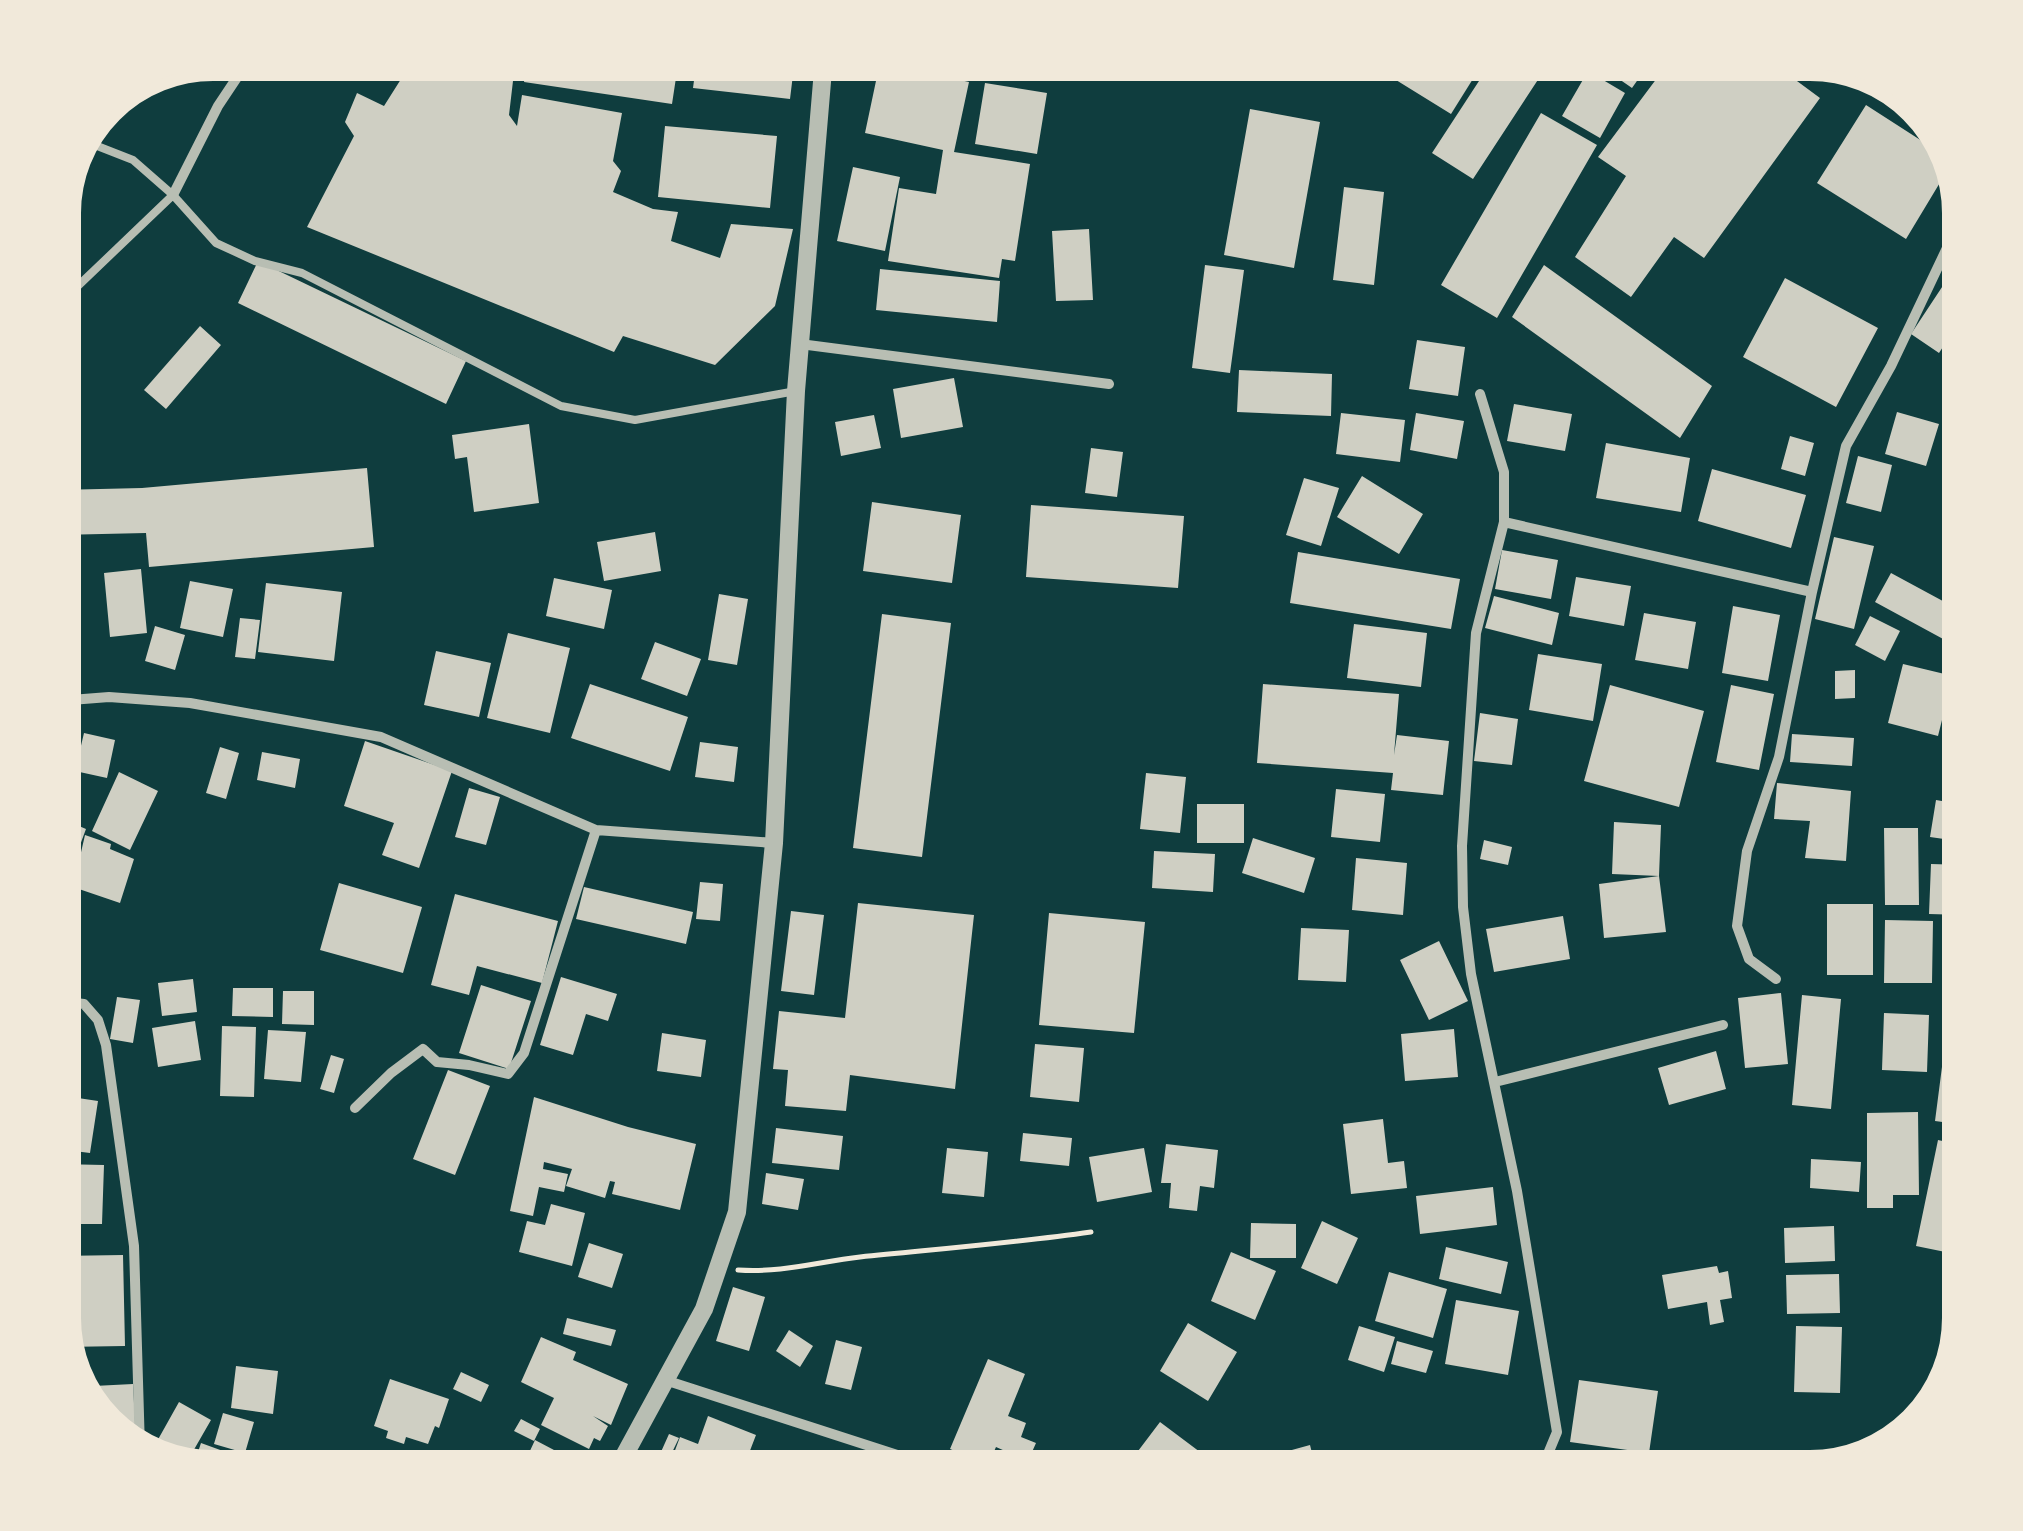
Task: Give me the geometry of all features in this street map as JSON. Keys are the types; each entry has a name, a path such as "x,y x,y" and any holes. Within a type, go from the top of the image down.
{"street":[{"path":"174,195 218,106 239,75"},
{"path":"624,1456 668,1382 704,1309 737,1212 774,843 796,391 823,75"},
{"path":"1776,980 1749,958 1737,926 1747,850 1779,757 1846,446 1891,366 1948,246"},
{"path":"800,344 1109,384"},
{"path":"1480,394 1504,472 1504,522 1476,634 1462,846 1463,907 1471,974 1544,1337 1557,1432 1547,1456"},
{"path":"1504,522 1812,592"},
{"path":"75,700 109,697 190,703 381,737 596,830 774,843"},
{"path":"355,1108 423,1049 437,1062 508,1074 524,1053 596,830"},
{"path":"75,1003 84,1004 98,1020 106,1046 134,1246 140,1434"},
{"path":"1495,1082 1723,1025"},
{"path":"668,1382 898,1456"}],"lane":[{"path":"94,144 133,160 174,195 216,243 255,260 302,273 561,406 635,420 796,391"},
{"path":"75,289 174,195"}],"path":[{"path":"720,1269 773,1273 844,1259 998,1246 1091,1232"}],"building":[{"path":"404,75 486,75 513,81 509,115 517,126 522,95 622,113 613,161 621,171 613,192 653,209 678,212 671,241 720,258 731,224 793,229 775,306 715,365 623,336 614,352 307,227 354,136 345,122 357,93 384,106"},
{"path":"525,75 676,75 672,104 524,82"},
{"path":"695,75 793,75 790,99 693,88"},
{"path":"877,75 938,75 969,82 954,152 1030,164 1015,261 1002,259 999,278 888,261 899,188 936,194 943,150 865,133"},
{"path":"1399,75 1475,75 1451,114 1396,80"},
{"path":"1483,75 1541,75 1473,179 1432,153"},
{"path":"1586,75 1595,75 1625,93 1600,138 1562,116"},
{"path":"1613,75 1641,75 1632,88"},
{"path":"1659,75 1789,75 1820,98 1704,258 1674,237 1631,297 1575,257 1626,176 1598,157"},
{"path":"985,83 1047,93 1037,154 975,144"},
{"path":"1866,105 1931,147 1943,178 1906,239 1817,183"},
{"path":"1250,109 1320,122 1294,268 1224,255"},
{"path":"1541,113 1597,145 1497,318 1441,285"},
{"path":"665,126 777,136 770,208 658,197"},
{"path":"853,167 900,177 885,251 837,241"},
{"path":"1344,187 1384,192 1374,285 1333,280"},
{"path":"1089,229 1093,300 1056,301 1052,231"},
{"path":"258,261 466,361 446,404 238,303"},
{"path":"1205,265 1244,270 1230,373 1192,368"},
{"path":"1544,265 1712,386 1680,438 1512,317"},
{"path":"880,269 1000,281 997,322 876,310"},
{"path":"1785,278 1878,328 1836,407 1743,357"},
{"path":"1948,278 1948,339 1939,353 1911,334"},
{"path":"200,326 221,345 166,409 144,390"},
{"path":"1417,340 1465,347 1458,396 1409,389"},
{"path":"1239,370 1332,374 1331,416 1237,412"},
{"path":"954,378 963,427 901,438 893,389"},
{"path":"1514,404 1572,414 1565,451 1507,441"},
{"path":"1897,412 1939,424 1926,466 1885,454"},
{"path":"1341,413 1405,420 1400,462 1336,454"},
{"path":"1416,413 1464,421 1457,459 1410,450"},
{"path":"874,415 881,448 841,456 835,422"},
{"path":"529,424 539,503 474,512 467,457 455,459 452,435"},
{"path":"1790,436 1814,443 1805,476 1781,469"},
{"path":"1606,443 1690,458 1681,512 1596,498"},
{"path":"1091,448 1123,452 1117,497 1085,493"},
{"path":"1858,456 1892,465 1881,512 1846,503"},
{"path":"367,468 374,547 149,567 146,533 75,535 75,490 142,488"},
{"path":"1712,469 1806,495 1791,548 1698,521"},
{"path":"1362,476 1423,514 1399,554 1337,517"},
{"path":"1304,478 1339,488 1321,546 1286,535"},
{"path":"872,502 961,515 952,583 863,571"},
{"path":"1031,505 1184,516 1178,588 1026,577"},
{"path":"655,532 661,571 604,581 597,542"},
{"path":"1834,537 1874,546 1854,629 1815,619"},
{"path":"1502,550 1558,560 1551,599 1495,589"},
{"path":"1298,552 1460,579 1451,629 1290,603"},
{"path":"141,569 147,633 110,637 104,573"},
{"path":"1891,573 1948,604 1948,642 1875,602"},
{"path":"1576,577 1631,586 1624,626 1569,616"},
{"path":"554,578 612,590 604,629 546,616"},
{"path":"190,581 233,589 223,637 180,628"},
{"path":"266,583 342,592 334,661 258,652"},
{"path":"719,594 748,599 737,665 708,660"},
{"path":"1494,596 1559,613 1552,645 1485,628"},
{"path":"1733,606 1780,615 1768,681 1722,673"},
{"path":"1644,613 1696,622 1688,669 1635,660"},
{"path":"882,614 951,623 922,857 853,848"},
{"path":"1870,616 1900,631 1885,661 1855,645"},
{"path":"240,618 260,620 255,659 235,657"},
{"path":"1354,624 1427,633 1421,687 1347,678"},
{"path":"155,626 185,635 175,670 145,661"},
{"path":"508,633 570,648 550,733 487,718"},
{"path":"655,642 701,659 687,696 641,679"},
{"path":"436,651 491,663 479,717 424,705"},
{"path":"1538,654 1602,664 1593,721 1529,710"},
{"path":"1903,664 1948,675 1948,696 1938,736 1888,723"},
{"path":"1855,670 1855,698 1835,699 1835,671"},
{"path":"590,684 688,717 670,771 571,738"},
{"path":"1263,684 1399,694 1394,755 1397,735 1449,741 1443,795 1391,790 1393,773 1257,763"},
{"path":"1610,685 1704,711 1679,807 1584,781"},
{"path":"1731,685 1774,694 1759,770 1716,762"},
{"path":"1480,713 1518,719 1512,765 1474,761"},
{"path":"84,733 115,740 107,778 75,771"},
{"path":"1792,734 1854,738 1852,766 1790,762"},
{"path":"365,741 452,771 419,868 382,855 394,823 344,806"},
{"path":"700,742 738,747 734,782 695,777"},
{"path":"220,747 239,753 226,799 206,793"},
{"path":"262,752 300,759 295,788 257,780"},
{"path":"119,772 158,791 130,850 92,831"},
{"path":"1146,773 1186,777 1180,833 1140,829"},
{"path":"1777,783 1851,791 1846,861 1805,858 1810,821 1774,819"},
{"path":"469,788 500,797 486,845 455,837"},
{"path":"1336,789 1385,794 1380,842 1331,837"},
{"path":"1936,800 1948,802 1948,840 1930,837"},
{"path":"1197,804 1244,804 1244,843 1197,843"},
{"path":"1614,822 1661,825 1659,876 1612,874"},
{"path":"75,824 86,829 75,859"},
{"path":"1884,828 1918,828 1919,905 1885,905"},
{"path":"85,835 111,844 110,849 134,859 120,903 75,888"},
{"path":"1253,838 1315,858 1304,893 1242,873"},
{"path":"1484,840 1512,847 1508,865 1480,859"},
{"path":"1154,851 1215,854 1213,892 1152,888"},
{"path":"1356,858 1407,863 1403,915 1352,910"},
{"path":"1931,864 1948,864 1948,915 1929,914"},
{"path":"1659,876 1666,932 1604,938 1599,884"},
{"path":"700,882 723,884 720,921 696,919"},
{"path":"339,883 422,907 403,973 320,950"},
{"path":"584,887 693,912 686,944 576,919"},
{"path":"455,894 558,921 542,983 477,966 469,995 431,985"},
{"path":"858,903 974,915 955,1089 850,1075 846,1111 785,1106 788,1070 773,1069 779,1011 845,1018"},
{"path":"1827,904 1873,904 1873,975 1827,975"},
{"path":"791,911 824,915 814,995 781,991"},
{"path":"1049,913 1145,922 1134,1033 1039,1025"},
{"path":"1563,916 1570,959 1494,972 1486,929"},
{"path":"1885,920 1933,921 1932,983 1884,983"},
{"path":"1301,928 1349,930 1346,982 1298,980"},
{"path":"1439,941 1468,1001 1429,1020 1400,960"},
{"path":"561,977 617,994 608,1021 586,1014 573,1055 540,1045"},
{"path":"193,979 197,1012 162,1016 158,983"},
{"path":"481,985 531,1001 509,1069 459,1053"},
{"path":"233,988 273,988 273,1017 232,1016"},
{"path":"283,991 314,991 314,1025 282,1024"},
{"path":"1781,993 1788,1064 1745,1068 1738,998"},
{"path":"1802,995 1841,999 1831,1109 1792,1105"},
{"path":"117,997 140,1000 133,1043 110,1039"},
{"path":"1884,1013 1929,1015 1927,1072 1882,1070"},
{"path":"1948,1020 1948,1123 1935,1121"},
{"path":"195,1021 201,1060 158,1067 152,1028"},
{"path":"222,1026 256,1027 254,1097 220,1096"},
{"path":"1454,1029 1458,1077 1405,1081 1401,1034"},
{"path":"268,1030 306,1032 301,1082 264,1079"},
{"path":"662,1033 706,1040 701,1077 657,1071"},
{"path":"1035,1044 1084,1048 1079,1102 1030,1097"},
{"path":"1716,1051 1726,1089 1669,1105 1658,1068"},
{"path":"331,1055 344,1059 334,1093 320,1089"},
{"path":"448,1070 490,1086 455,1175 413,1159"},
{"path":"534,1097 696,1144 680,1210 612,1194 615,1182 610,1181 605,1198 566,1186 572,1169 544,1162 543,1169 568,1174 564,1192 539,1187 533,1216 510,1211"},
{"path":"75,1098 98,1101 90,1153 75,1151"},
{"path":"1918,1112 1919,1195 1893,1195 1893,1208 1867,1208 1867,1113"},
{"path":"1383,1119 1388,1163 1404,1161 1407,1188 1351,1194 1343,1124"},
{"path":"776,1128 843,1136 839,1170 772,1163"},
{"path":"1023,1133 1072,1138 1069,1166 1020,1161"},
{"path":"1938,1140 1948,1142 1948,1253 1916,1246"},
{"path":"1166,1144 1218,1150 1214,1188 1200,1186 1197,1211 1169,1208 1171,1183 1161,1183"},
{"path":"947,1148 988,1152 984,1197 942,1193"},
{"path":"1144,1148 1152,1192 1097,1202 1089,1157"},
{"path":"1811,1159 1861,1162 1859,1192 1810,1188"},
{"path":"75,1164 104,1165 102,1224 75,1224"},
{"path":"766,1173 804,1179 798,1210 762,1204"},
{"path":"1493,1187 1497,1225 1420,1234 1416,1196"},
{"path":"551,1204 585,1213 572,1266 519,1252 527,1221 545,1225"},
{"path":"1322,1221 1358,1238 1337,1284 1301,1268"},
{"path":"1251,1223 1296,1224 1296,1258 1250,1258"},
{"path":"1834,1226 1835,1261 1785,1263 1784,1228"},
{"path":"589,1243 623,1254 612,1288 578,1277"},
{"path":"1446,1247 1508,1262 1501,1294 1439,1279"},
{"path":"1231,1252 1276,1271 1255,1320 1211,1301"},
{"path":"123,1255 125,1346 79,1347 75,1256"},
{"path":"1717,1266 1719,1273 1728,1271 1732,1298 1720,1300 1724,1322 1710,1325 1707,1302 1668,1309 1662,1275"},
{"path":"1389,1272 1447,1289 1433,1338 1375,1321"},
{"path":"1839,1274 1840,1313 1787,1314 1786,1275"},
{"path":"733,1287 765,1297 749,1351 716,1341"},
{"path":"1456,1300 1519,1311 1508,1375 1445,1364"},
{"path":"567,1318 616,1330 611,1346 563,1334"},
{"path":"1188,1323 1237,1352 1208,1401 1160,1371"},
{"path":"1359,1326 1395,1337 1384,1372 1348,1360"},
{"path":"1796,1326 1842,1327 1840,1393 1794,1392"},
{"path":"789,1330 813,1346 800,1367 776,1351"},
{"path":"541,1337 576,1352 573,1360 628,1384 611,1425 593,1416 608,1426 600,1441 594,1438 589,1449 541,1425 554,1398 521,1382"},
{"path":"836,1340 862,1347 851,1390 825,1384"},
{"path":"1397,1341 1433,1351 1426,1373 1391,1364"},
{"path":"988,1359 1025,1374 1008,1416 1026,1423 1021,1437 1036,1443 1030,1456 1017,1456 996,1447 992,1456 967,1456 950,1449"},
{"path":"236,1366 278,1371 273,1414 231,1408"},
{"path":"461,1372 489,1385 481,1402 453,1389"},
{"path":"390,1379 449,1399 439,1428 435,1426 428,1444 406,1437 404,1444 386,1438 388,1431 374,1426"},
{"path":"1579,1380 1658,1391 1649,1453 1570,1442"},
{"path":"133,1384 135,1431 109,1409 94,1386"},
{"path":"179,1402 211,1420 191,1454 156,1443"},
{"path":"223,1413 254,1422 245,1453 214,1444"},
{"path":"708,1416 756,1435 748,1456 673,1456 680,1437 698,1444"},
{"path":"521,1419 540,1429 534,1441 514,1431"},
{"path":"1160,1422 1200,1452 1197,1456 1134,1456"},
{"path":"669,1434 679,1438 670,1456 659,1456"},
{"path":"535,1440 565,1456 535,1456 529,1453"},
{"path":"201,1443 237,1456 213,1456 197,1455"},
{"path":"1310,1445 1313,1456 1270,1456"},
{"path":"786,1450 806,1456 784,1456"}]}
